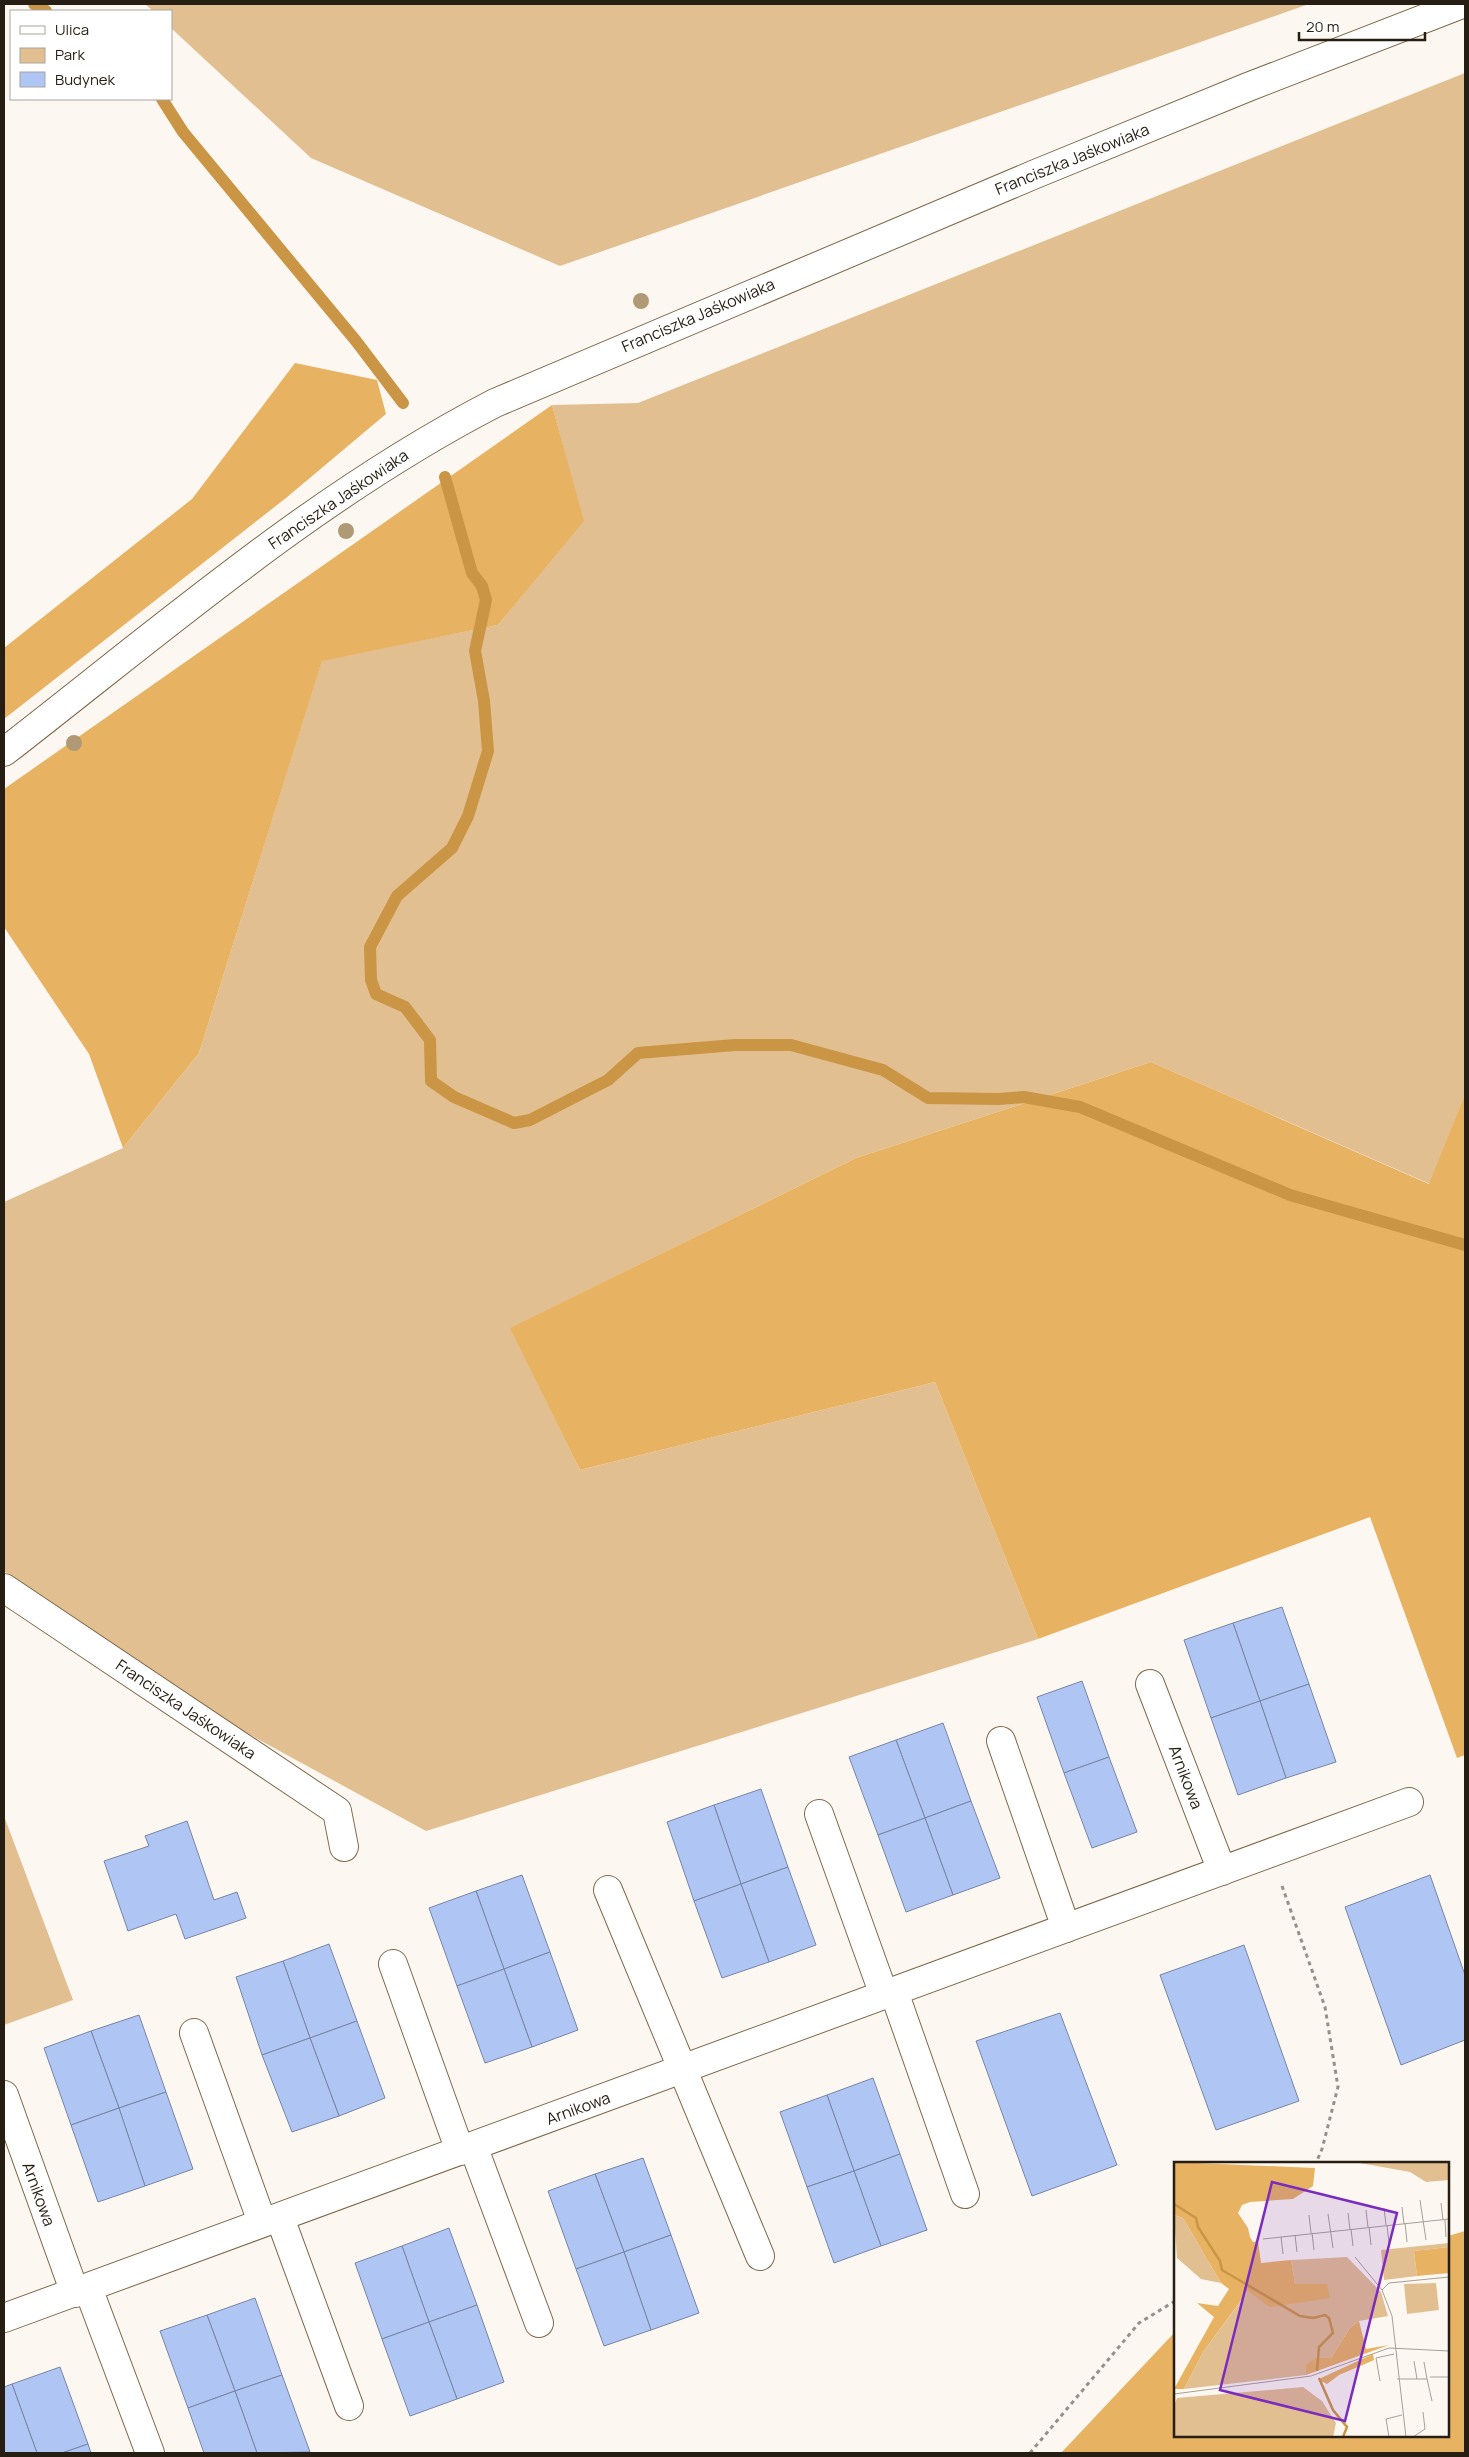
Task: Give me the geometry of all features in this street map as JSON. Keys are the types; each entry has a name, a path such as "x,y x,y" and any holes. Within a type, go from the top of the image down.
{"street":[{"name":"Franciszka Jaśkowiaka","path":"4,752 206,592 293,528 420,444 495,403 1033,175 1462,4"},
{"name":"Franciszka Jaśkowiaka","path":"4,1588 337,1811 344,1847"},
{"name":"Arnikowa","path":"1150,1684 1222,1871"},
{"path":"1001,1741 1066,1928"},
{"name":"Arnikowa","path":"4,2318 1409,1802"},
{"path":"820,1814 966,2194"},
{"path":"608,1890 760,2256"},
{"path":"394,1964 467,2149 539,2323"},
{"path":"194,2033 349,2406"},
{"name":"Arnikowa","path":"4,2095 150,2453"}],"path":[{"path":"1270,1853 1325,2007 1338,2087 1322,2148 1316,2162"},
{"path":"1030,2453 1139,2324 1174,2302"}],"green space":[{"path":"145,4 1309,4 560,266 311,158 172,29 172,10 152,10"},
{"path":"1465,73 1465,1094 1430,1184 1151,1062 856,1158 511,1328 580,1470 935,1382 1038,1639 426,1831 234,1726 4,1571 4,1202 123,1148 199,1053 322,660 498,625 583,521 552,405 638,403"},
{"path":"4,1816 73,2000 4,2025"}],"shaded area":[{"path":"295,363 377,380 386,414 286,498 4,719 4,648 192,499"},
{"path":"552,405 584,521 498,625 322,661 199,1053 123,1148 89,1054 4,927 4,789"},
{"path":"1151,1062 1429,1184 1465,1094 1465,1755 1457,1758 1370,1517 1038,1639 935,1382 580,1470 510,1328 856,1158"},
{"path":"1465,2231 1465,2453 1061,2453 1174,2333 1174,2437 1449,2437 1449,2236"}],"building":[{"path":"1282,1607 1309,1684 1260,1701 1233,1623"},
{"path":"1233,1623 1260,1701 1211,1718 1184,1640"},
{"path":"1082,1681 1109,1757 1064,1773 1037,1697"},
{"path":"1309,1684 1336,1762 1286,1778 1260,1701"},
{"path":"1260,1701 1286,1778 1238,1795 1211,1718"},
{"path":"943,1723 971,1801 925,1818 896,1740"},
{"path":"896,1740 925,1818 878,1835 849,1757"},
{"path":"1109,1757 1137,1832 1092,1848 1064,1773"},
{"path":"761,1789 788,1867 741,1884 714,1805"},
{"path":"971,1801 1000,1878 953,1895 925,1818"},
{"path":"714,1805 741,1884 694,1901 667,1822"},
{"path":"925,1818 953,1895 906,1912 878,1835"},
{"path":"187,1821 214,1900 237,1892 246,1918 185,1939 176,1914 128,1931 104,1861 149,1846 145,1836"},
{"path":"788,1867 816,1945 769,1962 741,1884"},
{"path":"522,1875 550,1952 504,1969 476,1891"},
{"path":"1430,1875 1465,1975 1465,2040 1401,2065 1345,1907"},
{"path":"741,1884 769,1962 722,1978 694,1901"},
{"path":"476,1891 504,1969 457,1986 429,1908"},
{"path":"329,1944 357,2021 310,2038 283,1961"},
{"path":"1244,1945 1299,2101 1216,2130 1160,1975"},
{"path":"550,1952 578,2030 532,2047 504,1969"},
{"path":"283,1961 310,2038 262,2055 236,1977"},
{"path":"504,1969 532,2047 485,2063 457,1986"},
{"path":"1060,2013 1117,2165 1032,2196 976,2041"},
{"path":"139,2015 166,2092 119,2108 91,2031"},
{"path":"357,2021 385,2098 339,2116 310,2038"},
{"path":"91,2031 119,2108 71,2125 44,2048"},
{"path":"310,2038 339,2116 292,2132 262,2055"},
{"path":"873,2078 900,2154 854,2171 827,2095"},
{"path":"166,2092 193,2169 145,2186 119,2108"},
{"path":"827,2095 854,2171 807,2187 780,2112"},
{"path":"119,2108 145,2186 98,2202 71,2125"},
{"path":"900,2154 927,2230 881,2246 854,2171"},
{"path":"643,2158 671,2235 624,2252 595,2174"},
{"path":"854,2171 881,2246 834,2263 807,2187"},
{"path":"595,2174 624,2252 576,2269 548,2191"},
{"path":"449,2228 477,2305 429,2322 402,2246"},
{"path":"671,2235 699,2313 651,2330 624,2252"},
{"path":"402,2246 429,2322 382,2339 355,2263"},
{"path":"624,2252 651,2330 604,2346 576,2269"},
{"path":"255,2298 282,2375 235,2391 207,2315"},
{"path":"477,2305 504,2382 457,2399 429,2322"},
{"path":"207,2315 235,2391 188,2408 160,2331"},
{"path":"429,2322 457,2399 410,2416 382,2339"},
{"path":"60,2367 88,2444 62,2453 37,2453 12,2384"},
{"path":"282,2375 310,2452 257,2453 235,2391"},
{"path":"12,2384 37,2453 4,2453 4,2387"},
{"path":"235,2391 257,2453 204,2453 188,2408"},
{"path":"88,2444 91,2453 62,2453"}],"waterway":[{"path":"34,4 44,10"},
{"path":"163,100 183,132 356,341 403,403"},
{"path":"445,477 472,573 482,586 486,600 475,651 484,701 488,751 468,816 452,848 397,896 370,947 371,980 376,994 405,1007 430,1040 431,1081 454,1097 514,1123 530,1120 608,1080 638,1053 735,1045 791,1045 883,1070 928,1098 999,1099 1024,1097 1080,1107 1290,1195 1465,1245"}]}
